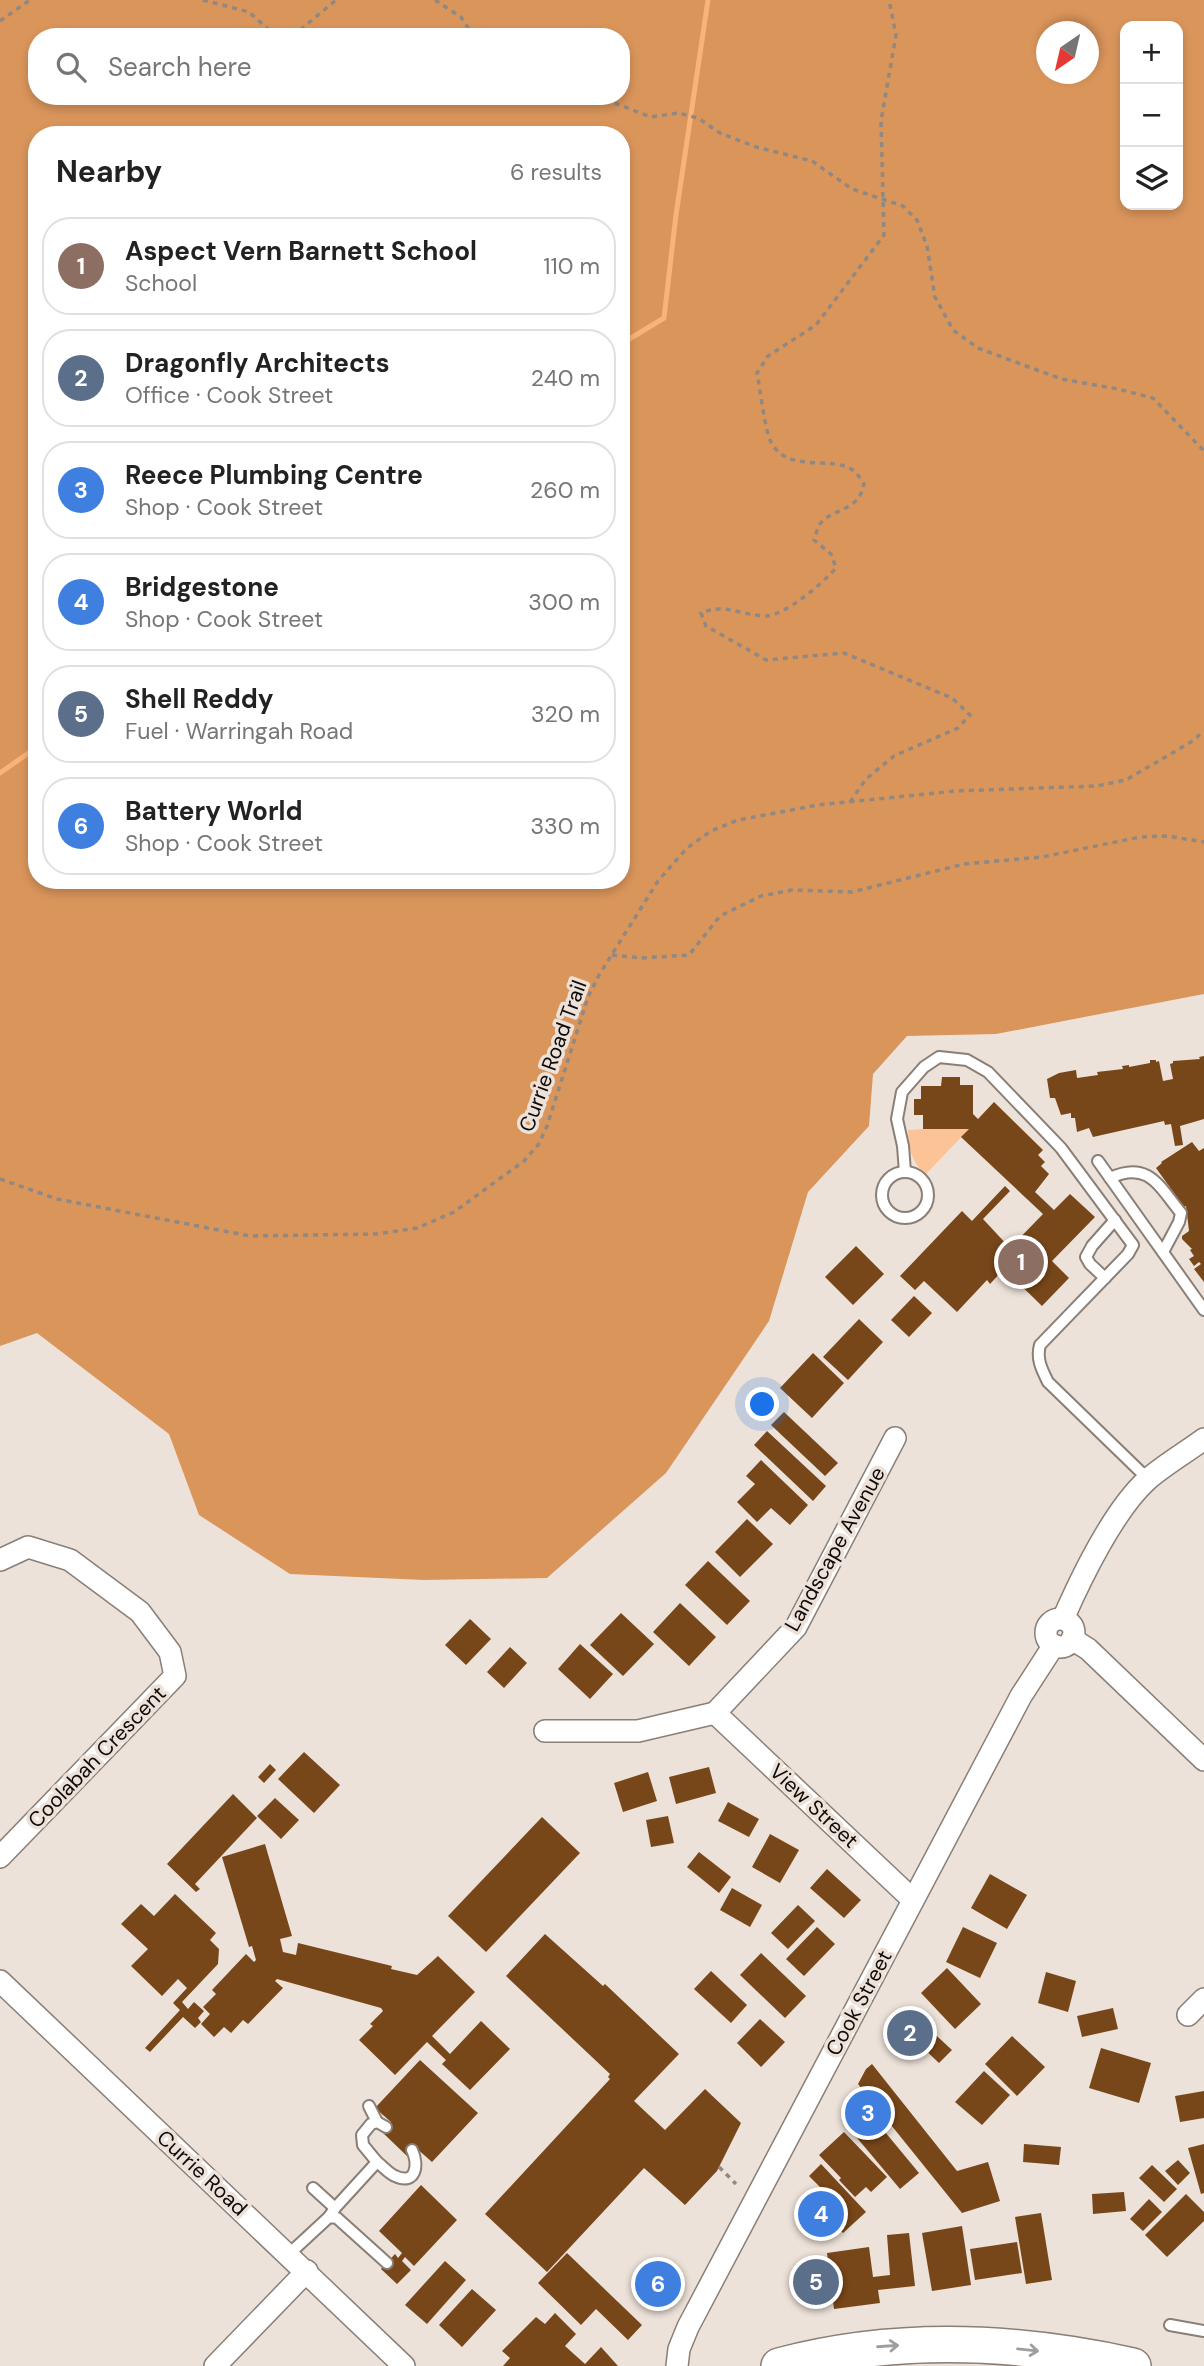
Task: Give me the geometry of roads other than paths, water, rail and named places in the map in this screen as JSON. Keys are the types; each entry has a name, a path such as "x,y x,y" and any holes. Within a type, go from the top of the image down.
{"highway":[{"path":"779,2366 864,2348 949,2344 1030,2350 1133,2366"}],"street":[{"name":"Landscape Avenue","path":"715,1713 796,1627 895,1438"},
{"path":"1204,1439 1148,1479 1131,1497 1118,1514 1063,1619 1054,1620 1048,1626 1046,1635 1088,1649 1204,1760"},
{"name":"Coolabah Crescent","path":"0,1560 28,1547 70,1560 140,1612 170,1652 175,1676 0,1857"},
{"name":"Cook Street","path":"677,2366 679,2349 688,2327 1024,1690 1063,1642"},
{"path":"545,1731 638,1731 715,1713"},
{"name":"View Street","path":"715,1713 913,1900"},
{"name":"Currie Road","path":"1,1985 307,2271 404,2366"},
{"path":"1188,2015 1204,1999"},
{"path":"215,2366 307,2271"}],"lane":[{"path":"905,1172 897,1119 902,1092 924,1067 939,1057 967,1060 988,1072 1061,1147 1133,1245 1128,1254 1040,1345 1040,1366 1048,1382 1148,1479"},
{"path":"1098,1161 1204,1310"},
{"path":"905,1172 912,1173 925,1183 928,1199 920,1212 905,1218 897,1217 885,1206 882,1191 890,1177 905,1172"},
{"path":"1110,1178 1123,1172 1141,1172 1154,1180 1181,1213 1163,1252"},
{"path":"1105,1278 1086,1257 1115,1220"},
{"path":"369,2106 382,2125 371,2124 364,2131 361,2140 377,2162 393,2176 402,2178 409,2177 416,2171 418,2163 414,2155 429,2163"},
{"path":"289,2254 377,2162"},
{"path":"313,2188 337,2218 347,2224 387,2263"},
{"path":"1170,2325 1204,2331"}],"waterway":[{"path":"630,339 664,318 676,215 708,0"},
{"path":"0,773 28,753"}],"place":[{"name":"Aspect Vern Barnett School","path":"1021,1262"},
{"name":"Dragonfly Architects","path":"910,2033"},
{"name":"Reece Plumbing Centre","path":"868,2113"},
{"name":"Bridgestone","path":"821,2214"},
{"name":"Shell Reddy","path":"816,2282"},
{"name":"Battery World","path":"658,2284"}]}
